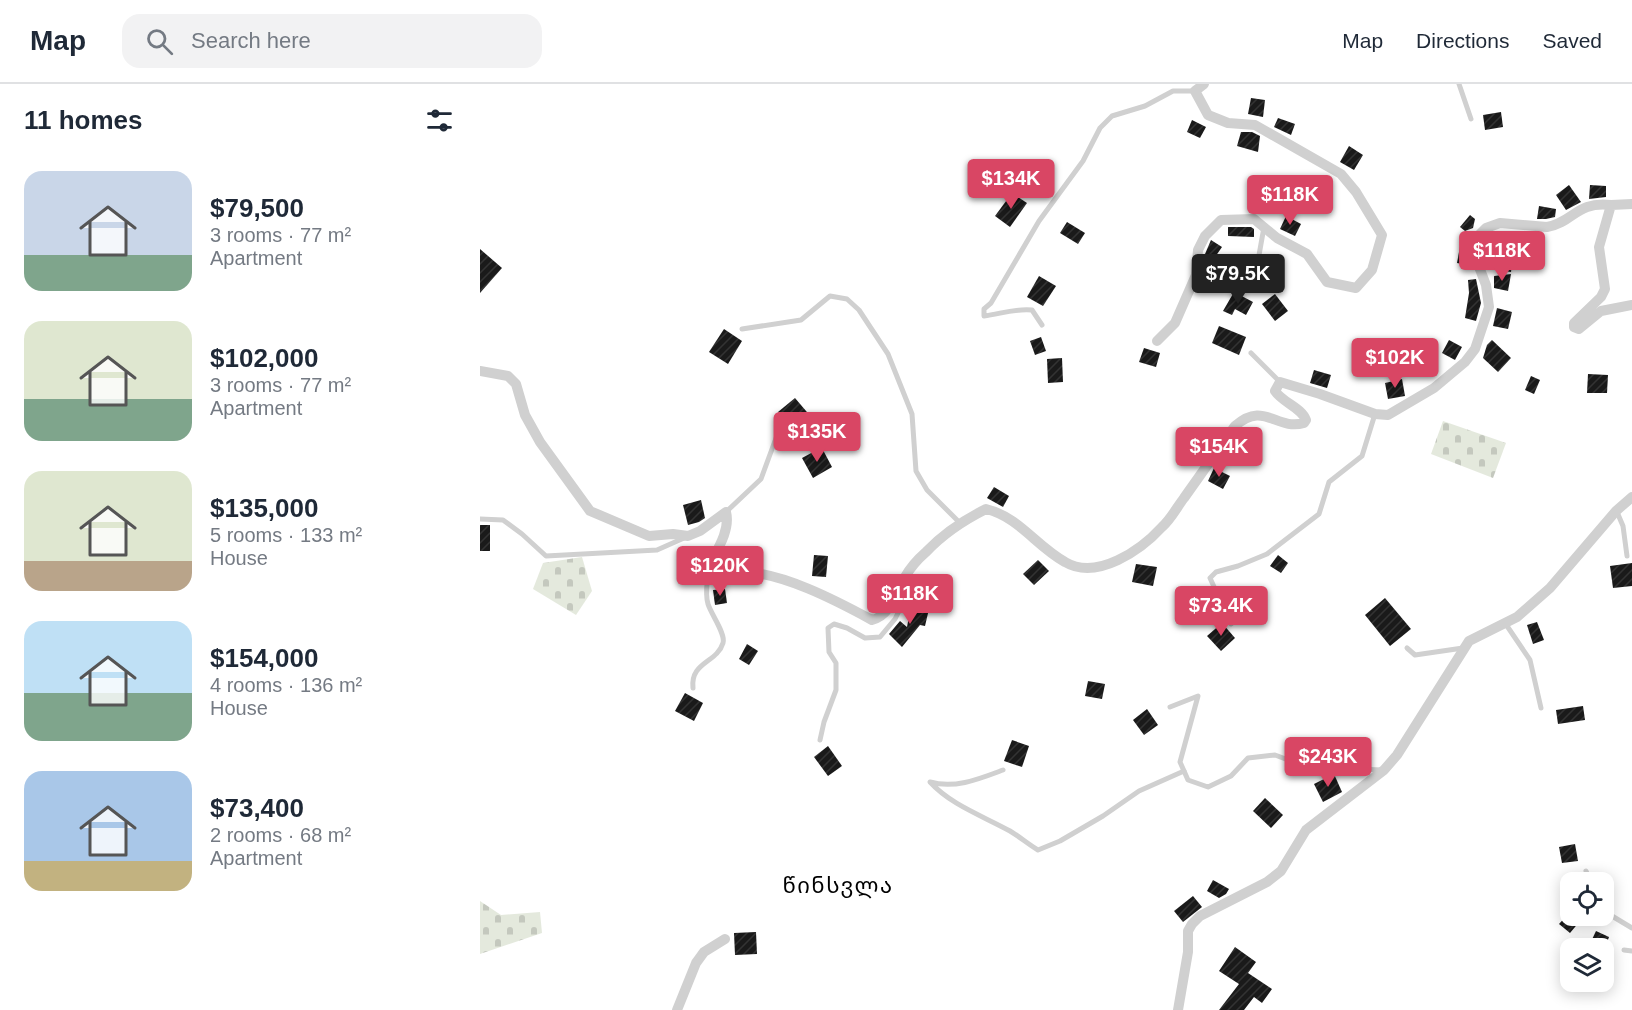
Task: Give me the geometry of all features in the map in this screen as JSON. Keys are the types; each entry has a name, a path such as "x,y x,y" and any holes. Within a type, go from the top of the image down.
{"street":[{"path":"1157,341 1175,323 1196,275 1198,250 1205,236 1221,220 1254,219 1277,238 1307,254 1327,282 1356,288 1372,270 1382,235 1356,192 1341,174 1255,125 1228,123 1208,115 1195,91 1204,84"},
{"path":"480,371 508,376 516,384 525,415 540,442 590,511 649,536 673,534 688,536 700,531 726,512 728,519 725,531 707,570 708,575 712,578 741,572 766,576 799,585 872,620 880,618 892,603 906,575 927,551 960,523 986,509 1011,518 1064,562 1076,567 1097,567 1127,557 1163,527 1234,426 1244,418 1251,415 1263,416 1298,425 1304,423 1305,416 1285,402 1275,391 1280,382 1375,414 1388,415 1434,388 1465,362 1475,349 1488,307 1486,285 1473,251 1476,238 1485,228 1500,223 1555,226 1576,211 1592,204 1632,204"},
{"path":"1611,205 1599,247 1605,289 1601,297 1574,323 1574,327 1579,329 1601,311 1632,305"},
{"path":"1178,1010 1188,952 1188,931 1191,924 1200,916 1267,882 1281,871 1306,830 1384,770 1397,755 1469,641 1517,617 1550,588 1616,511 1632,498"},
{"path":"677,1010 696,963 704,952 725,939"}],"lane":[{"path":"1459,84 1471,119"},
{"path":"1042,325 1032,310 1020,308 1006,313 984,316 984,309 991,303 1039,221 1083,161 1100,128 1112,116 1145,106 1173,92 1195,91"},
{"path":"1264,227 1256,272 1267,284"},
{"path":"742,329 801,320 830,296 847,299 859,310 874,331 892,364 912,414 916,471 927,490 960,523"},
{"path":"1251,353 1280,382"},
{"path":"1231,624 1210,578 1216,572 1267,554 1319,514 1329,482 1362,456 1375,414"},
{"path":"726,512 761,479 779,430"},
{"path":"1616,511 1623,526 1627,556"},
{"path":"480,519 503,520 546,556 657,550 688,536"},
{"path":"693,688 692,679 696,670 723,646 724,638 708,604 706,593 708,575"},
{"path":"820,740 836,690 836,663 829,652 828,628 834,624 865,638 880,637 895,619 905,599 899,588"},
{"path":"1505,623 1530,660 1541,708"},
{"path":"1407,648 1415,655 1465,648"},
{"path":"1170,707 1198,696 1180,762 1188,780 1208,787 1232,776 1248,758 1275,755 1307,767 1384,770"},
{"path":"1003,771 969,783 930,782 971,811 1011,832 1038,850 1060,841 1104,816 1139,791 1184,771"},
{"path":"1614,918 1632,928"},
{"path":"1624,950 1632,951"}],"green space":[{"path":"1443,421 1506,443 1493,478 1431,454"},
{"path":"582,557 592,591 576,615 533,589 543,563"},
{"path":"480,901 501,915 540,912 542,933 480,954"}],"building":[{"path":"1251,98 1265,100 1263,117 1248,114"},
{"path":"1501,112 1503,127 1485,130 1483,115"},
{"path":"1278,118 1295,124 1291,135 1274,127"},
{"path":"1192,120 1206,127 1200,138 1187,132"},
{"path":"1241,132 1252,132 1260,136 1258,152 1237,146"},
{"path":"1349,146 1363,155 1354,170 1340,162"},
{"path":"1569,185 1581,202 1566,210 1556,195"},
{"path":"1590,185 1606,186 1606,197 1589,199"},
{"path":"1012,193 1027,203 1010,227 995,216"},
{"path":"1539,206 1556,209 1555,217 1537,219"},
{"path":"1470,215 1475,219 1473,228 1465,231 1460,227"},
{"path":"1286,216 1301,224 1295,236 1280,229"},
{"path":"1067,222 1085,233 1078,244 1060,233"},
{"path":"1228,227 1251,227 1254,229 1254,237 1228,236"},
{"path":"1487,239 1524,243 1522,265 1512,264 1511,272 1496,270 1497,262 1484,260"},
{"path":"1211,240 1222,247 1213,260 1205,254"},
{"path":"1461,241 1467,242 1467,265 1457,263"},
{"path":"480,249 502,268 480,293"},
{"path":"1511,274 1508,291 1494,288 1494,276"},
{"path":"1039,276 1056,286 1043,306 1027,297"},
{"path":"1476,279 1481,303 1476,321 1465,318 1469,293 1468,280"},
{"path":"1234,292 1253,302 1246,315 1235,309 1232,315 1223,311"},
{"path":"1275,294 1288,311 1275,321 1262,304"},
{"path":"1497,308 1512,312 1508,329 1493,326"},
{"path":"1219,326 1246,337 1239,355 1212,343"},
{"path":"724,329 742,341 728,364 709,352"},
{"path":"1041,337 1046,351 1035,355 1030,341"},
{"path":"1449,340 1462,347 1455,360 1442,353"},
{"path":"1492,340 1511,358 1498,372 1483,358 1487,345"},
{"path":"1144,348 1160,353 1156,367 1139,362"},
{"path":"1062,358 1063,382 1048,383 1047,359"},
{"path":"1314,370 1331,375 1327,388 1310,383"},
{"path":"1588,374 1608,375 1607,393 1587,393"},
{"path":"1531,376 1540,380 1534,394 1525,390"},
{"path":"1402,379 1405,396 1388,399 1385,383"},
{"path":"795,398 812,418 795,433 778,412"},
{"path":"823,450 832,467 813,478 802,458 815,451 816,454"},
{"path":"1214,468 1230,476 1223,489 1208,481"},
{"path":"994,487 1009,496 1003,507 987,498"},
{"path":"701,500 705,518 688,525 683,505"},
{"path":"480,525 490,525 490,551 480,551"},
{"path":"814,555 828,556 826,577 812,576"},
{"path":"1278,555 1288,563 1281,573 1270,566"},
{"path":"1038,560 1049,571 1034,585 1023,574"},
{"path":"1632,563 1632,586 1613,588 1610,566"},
{"path":"1136,564 1157,567 1153,586 1132,582"},
{"path":"725,589 727,603 715,605 713,590"},
{"path":"1385,598 1411,629 1390,646 1365,615"},
{"path":"911,606 929,609 925,626 920,625 902,647 889,634 900,621 907,627"},
{"path":"1537,622 1544,640 1533,644 1527,625"},
{"path":"1222,623 1235,638 1221,651 1207,636"},
{"path":"747,644 758,651 749,665 739,659"},
{"path":"1088,681 1105,684 1102,699 1085,696"},
{"path":"685,693 703,703 694,721 675,711"},
{"path":"1583,706 1585,720 1558,724 1556,710"},
{"path":"1147,709 1158,725 1144,735 1133,720"},
{"path":"1012,740 1029,746 1022,767 1004,761"},
{"path":"828,746 842,766 828,776 814,757"},
{"path":"1334,774 1342,792 1323,802 1314,784"},
{"path":"1265,798 1283,815 1271,828 1253,811"},
{"path":"1575,844 1578,861 1562,863 1559,847"},
{"path":"1213,880 1229,889 1226,894 1219,898 1207,891"},
{"path":"1193,896 1202,907 1183,922 1174,911"},
{"path":"1561,926 1576,926 1570,933"},
{"path":"1596,931 1609,937 1609,938 1593,938"},
{"path":"756,932 757,954 735,955 734,933"},
{"path":"1235,947 1256,962 1248,973 1272,989 1262,1003 1254,997 1244,1010 1219,1010 1239,984 1219,971"}],"district":[{"name":"წინსვლა","path":"838,885"}]}
